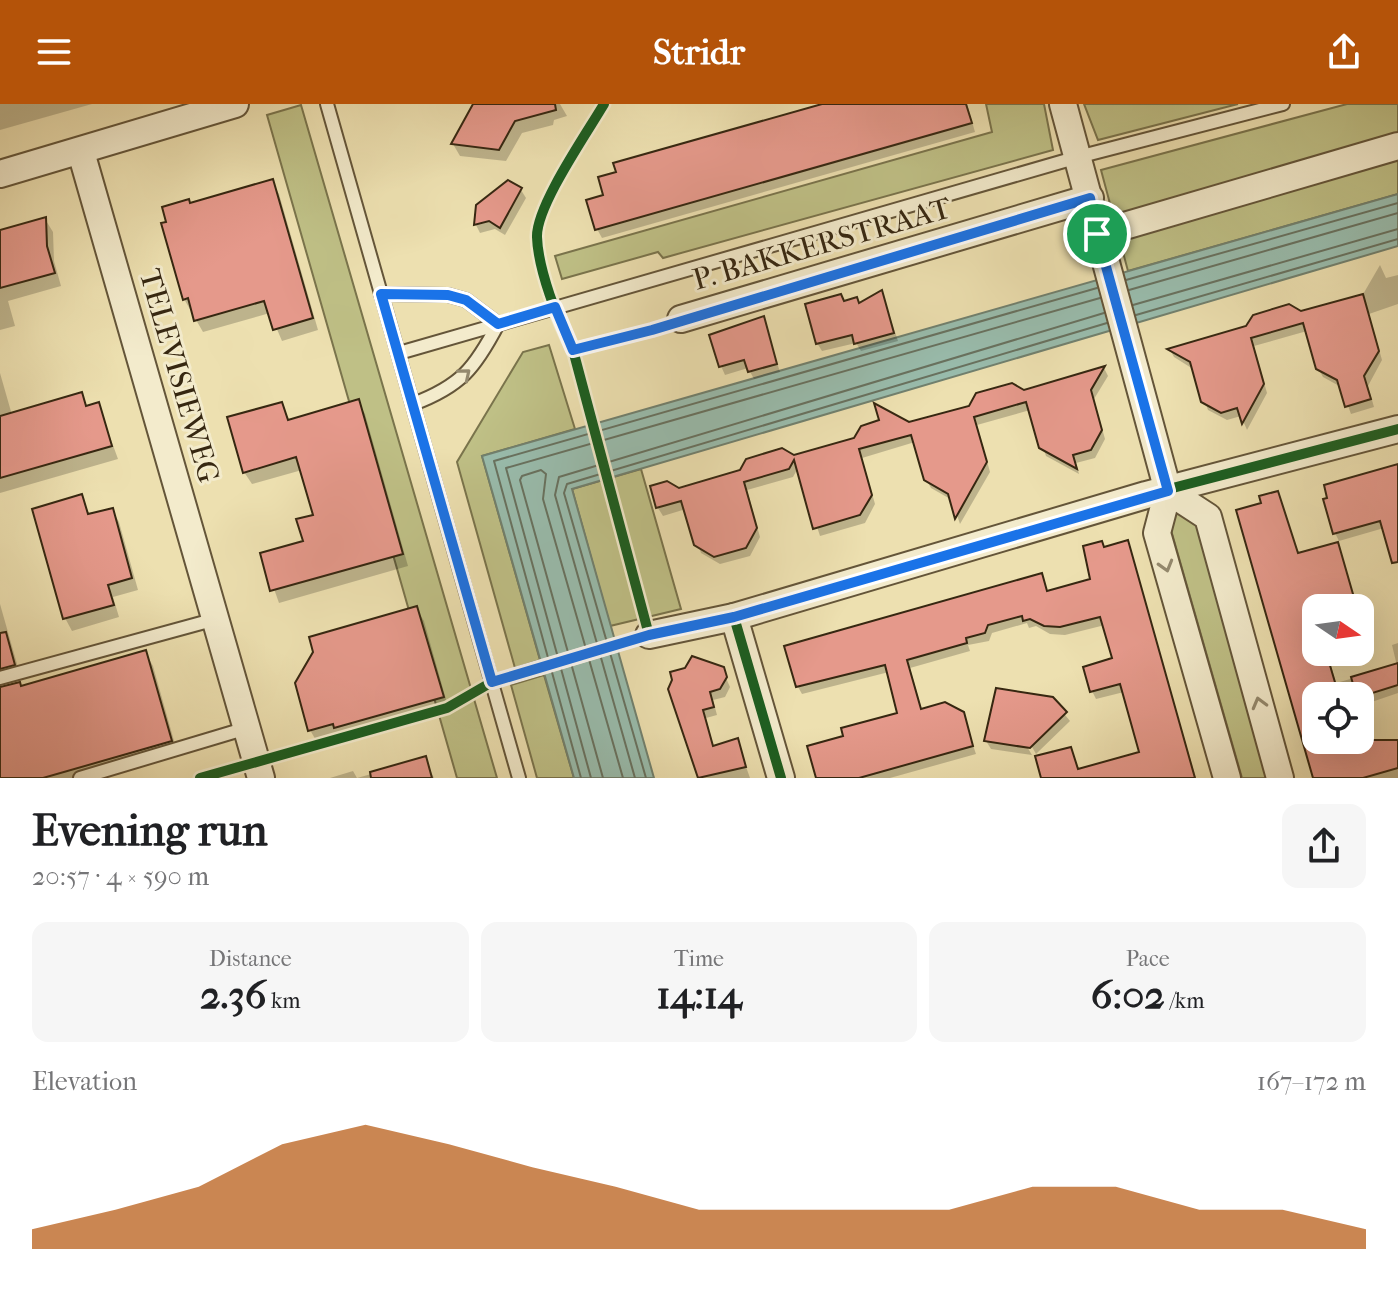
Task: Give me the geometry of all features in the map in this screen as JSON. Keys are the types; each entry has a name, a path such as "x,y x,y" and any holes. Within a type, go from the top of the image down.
{"street":[{"path":"0,174 235,104"},
{"path":"1063,104 1168,491 1157,533 1227,778"},
{"path":"1097,234 1398,146"},
{"name":"TELEVISIEWEG","path":"81,152 261,778"},
{"name":"P. BAKKERSTRAAT","path":"681,319 1090,198"},
{"path":"649,635 734,617 1168,491 1398,429"},
{"path":"1168,491 1208,517 1280,778"},
{"path":"734,617 781,778"}],"lane":[{"path":"327,104 519,778"},
{"path":"399,353 1078,157 1283,104"},
{"path":"381,294 448,295 466,300 498,324"},
{"path":"413,404 444,392 477,365 498,324"},
{"path":"0,678 216,619"},
{"path":"80,778 247,728"}],"green space":[{"path":"986,104 1044,104 1053,150 663,258 658,252 562,279 555,256 992,132"},
{"path":"1084,104 1238,104 1098,140"},
{"path":"1347,104 1398,104 1398,194 1128,271 1101,170"},
{"path":"301,105 497,778 457,778 267,115"},
{"path":"549,345 575,429 482,456 540,660 515,668 457,462 523,352"},
{"path":"641,469 681,609 610,626 572,489"},
{"path":"1180,511 1198,523 1268,778 1242,778 1171,530 1173,518"},
{"path":"544,675 574,778 537,778 511,685"}],"water":[{"path":"1398,194 1398,246 572,489 654,778 574,778 482,456"}],"pier":[{"path":"617,636 622,651 540,676 536,661"}],"building":[{"path":"473,104 555,104 556,110 515,121 499,150 451,144"},
{"path":"822,104 966,104 972,123 595,230 586,200 603,195 598,177 616,172 613,163"},
{"path":"273,179 313,318 273,330 264,301 194,321 188,298 183,300 161,223 166,222 162,207 189,199 190,203"},
{"path":"508,180 522,188 500,228 489,221 474,225 476,205"},
{"path":"46,217 47,246 55,273 0,288 0,230"},
{"path":"882,290 894,333 854,344 852,335 816,344 805,304 841,294 844,301 857,297 859,303"},
{"path":"1363,294 1379,351 1364,376 1371,399 1345,407 1337,380 1316,369 1303,323 1251,338 1264,384 1242,424 1237,408 1221,413 1201,402 1190,362 1167,349 1246,326 1253,315 1289,304 1301,311"},
{"path":"764,316 777,364 748,372 744,360 719,367 709,335"},
{"path":"1105,366 1091,390 1102,430 1091,450 1073,455 1077,469 1039,448 1026,402 974,417 987,462 955,519 948,494 924,480 911,435 859,449 872,495 860,515 813,529 794,460 789,469 744,482 757,528 746,548 714,557 694,545 681,501 656,508 650,486 667,481 679,488 740,470 746,459 782,448 794,455 854,438 861,426 879,420 874,403 909,422 969,406 976,393 1012,383 1024,390"},
{"path":"82,392 86,406 99,402 112,446 0,478 0,416"},
{"path":"359,399 403,554 270,591 260,553 303,541 296,519 313,515 296,457 243,473 227,417 282,402 288,420"},
{"path":"1398,464 1398,562 1392,563 1380,521 1333,534 1323,499 1327,498 1324,485"},
{"path":"1278,491 1298,553 1338,542 1353,594 1302,594 1302,666 1330,666 1335,682 1302,682 1302,740 1236,510 1261,503 1259,496"},
{"path":"82,494 88,514 113,508 132,578 108,585 114,605 63,619 32,509"},
{"path":"1128,540 1195,778 1041,778 1035,756 1071,747 1078,769 1139,752 1120,684 1090,692 1083,667 1112,658 1100,617 1060,627 1044,626 1030,619 1023,621 1022,616 988,625 985,633 966,638 967,643 907,660 921,709 945,702 964,712 973,746 859,778 816,778 807,746 843,736 841,728 897,713 885,665 796,687 784,646 1042,573 1047,591 1090,579 1083,546 1102,541 1104,547"},
{"path":"417,606 444,697 334,728 333,724 308,731 295,683 313,652 309,637"},
{"path":"6,632 15,665 0,669 0,633"},
{"path":"146,650 172,741 43,778 0,778 0,687 20,682 21,686"},
{"path":"692,656 724,667 727,677 720,689 710,692 714,707 703,710 713,746 738,738 746,767 698,778 668,689 672,680 670,672 685,668"},
{"path":"1398,663 1398,685 1374,693 1374,682 1352,682 1351,677"},
{"path":"996,688 1053,697 1067,712 1030,748 984,741"},
{"path":"1374,740 1398,740 1398,768 1363,778 1313,778 1306,754 1374,754"},
{"path":"426,756 432,778 371,778 370,772"}],"cycle path":[{"path":"200,778 447,708 492,682 649,635 573,350 550,295 538,250 539,224 553,189 604,104"},
{"path":"573,350 652,330 681,319"},
{"path":"781,778 734,617 1146,495 1398,429"}],"route":[{"path":"1090,198 1097,234 1168,491 734,617 649,635 492,682 381,294 448,295 466,300 498,324 555,307 573,350 652,330 1090,198"}]}
